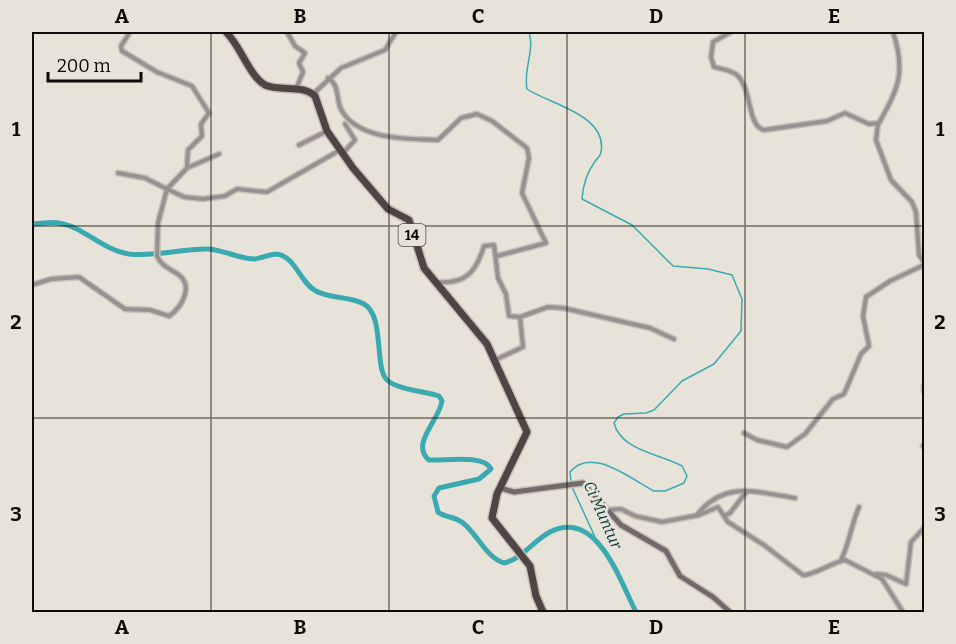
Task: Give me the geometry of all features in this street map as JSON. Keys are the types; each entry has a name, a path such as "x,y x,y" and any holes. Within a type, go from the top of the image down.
{"highway":[{"path":"226,32 259,81 268,86 313,94"},
{"name":"14","path":"313,94 327,131 342,151 388,209 409,220 421,262 434,282 479,331 495,360 527,432 491,511 492,518 531,568 536,596 543,612"}],"main road":[{"path":"500,488 514,492 578,483 587,487 621,525 666,551 680,576 713,597 730,612"}],"street":[{"path":"130,32 121,46 122,51 157,72 192,86 209,113 201,123 202,136 188,150 187,168"},
{"path":"287,32 295,46 305,53 299,63 303,72 296,90"},
{"path":"313,94 328,78 352,62 385,50 396,32"},
{"path":"730,32 713,42 712,63 714,67 733,73 740,78 755,124 759,129 829,121 844,113 869,124 879,123"},
{"path":"744,433 757,440 787,447 805,434 833,399 844,394 862,353 869,346 863,316 866,297 890,281 924,264 919,255 917,214 913,204 891,180 876,140 879,123 895,92 901,73 900,54 893,32"},
{"path":"328,78 336,86 342,112 368,132 438,140 461,118 477,114 492,121 527,148 529,158 522,193 546,243 497,256"},
{"path":"118,173 146,178 184,197 203,199 225,196 237,189 267,192 342,151 355,140 345,124"},
{"path":"299,145 327,131"},
{"path":"32,285 51,279 79,278 125,309 132,311 150,309 169,316 182,304 185,284 180,276 166,267 157,256 156,246 162,201 167,189 187,168 219,154"},
{"path":"434,282 454,283 476,268 486,245 496,246 498,276 506,294 508,315 520,317 547,307 592,312 610,320 639,324 674,339"},
{"path":"495,360 523,347 520,317"},
{"path":"924,386 924,391"},
{"path":"697,516 710,500 740,490 795,498"},
{"path":"724,516 730,513 747,491"},
{"path":"606,510 621,509 635,516 662,522 697,516 718,507 728,522 804,576 848,560 875,574 884,581 903,612"},
{"path":"841,561 849,544 850,526 859,507"},
{"path":"875,574 886,575 906,584 911,542 924,528"}],"waterway":[{"name":"Ci Muntur","path":"529,32 531,46 526,74 527,89 575,112 595,129 601,139 601,153 587,176 582,199 632,225 673,266 708,269 732,275 742,299 741,331 714,364 682,381 654,410 646,413 624,414 614,423 618,432 633,446 682,466 687,476 684,483 665,491 654,491 622,472 599,463 588,462 570,472 571,482"},
{"path":"32,224 52,222 68,225 110,248 129,254 206,249 249,259 277,254 289,260 316,291 364,304 375,319 381,365 387,380 404,388 439,396 442,401 424,440 424,454 429,460 481,461 491,469 479,479 439,488 434,496 438,512 463,523 492,556 504,563 517,558 550,532 567,527 581,530 605,551 636,612"},
{"name":"Ci Muntur","path":"572,487 595,537"}]}
